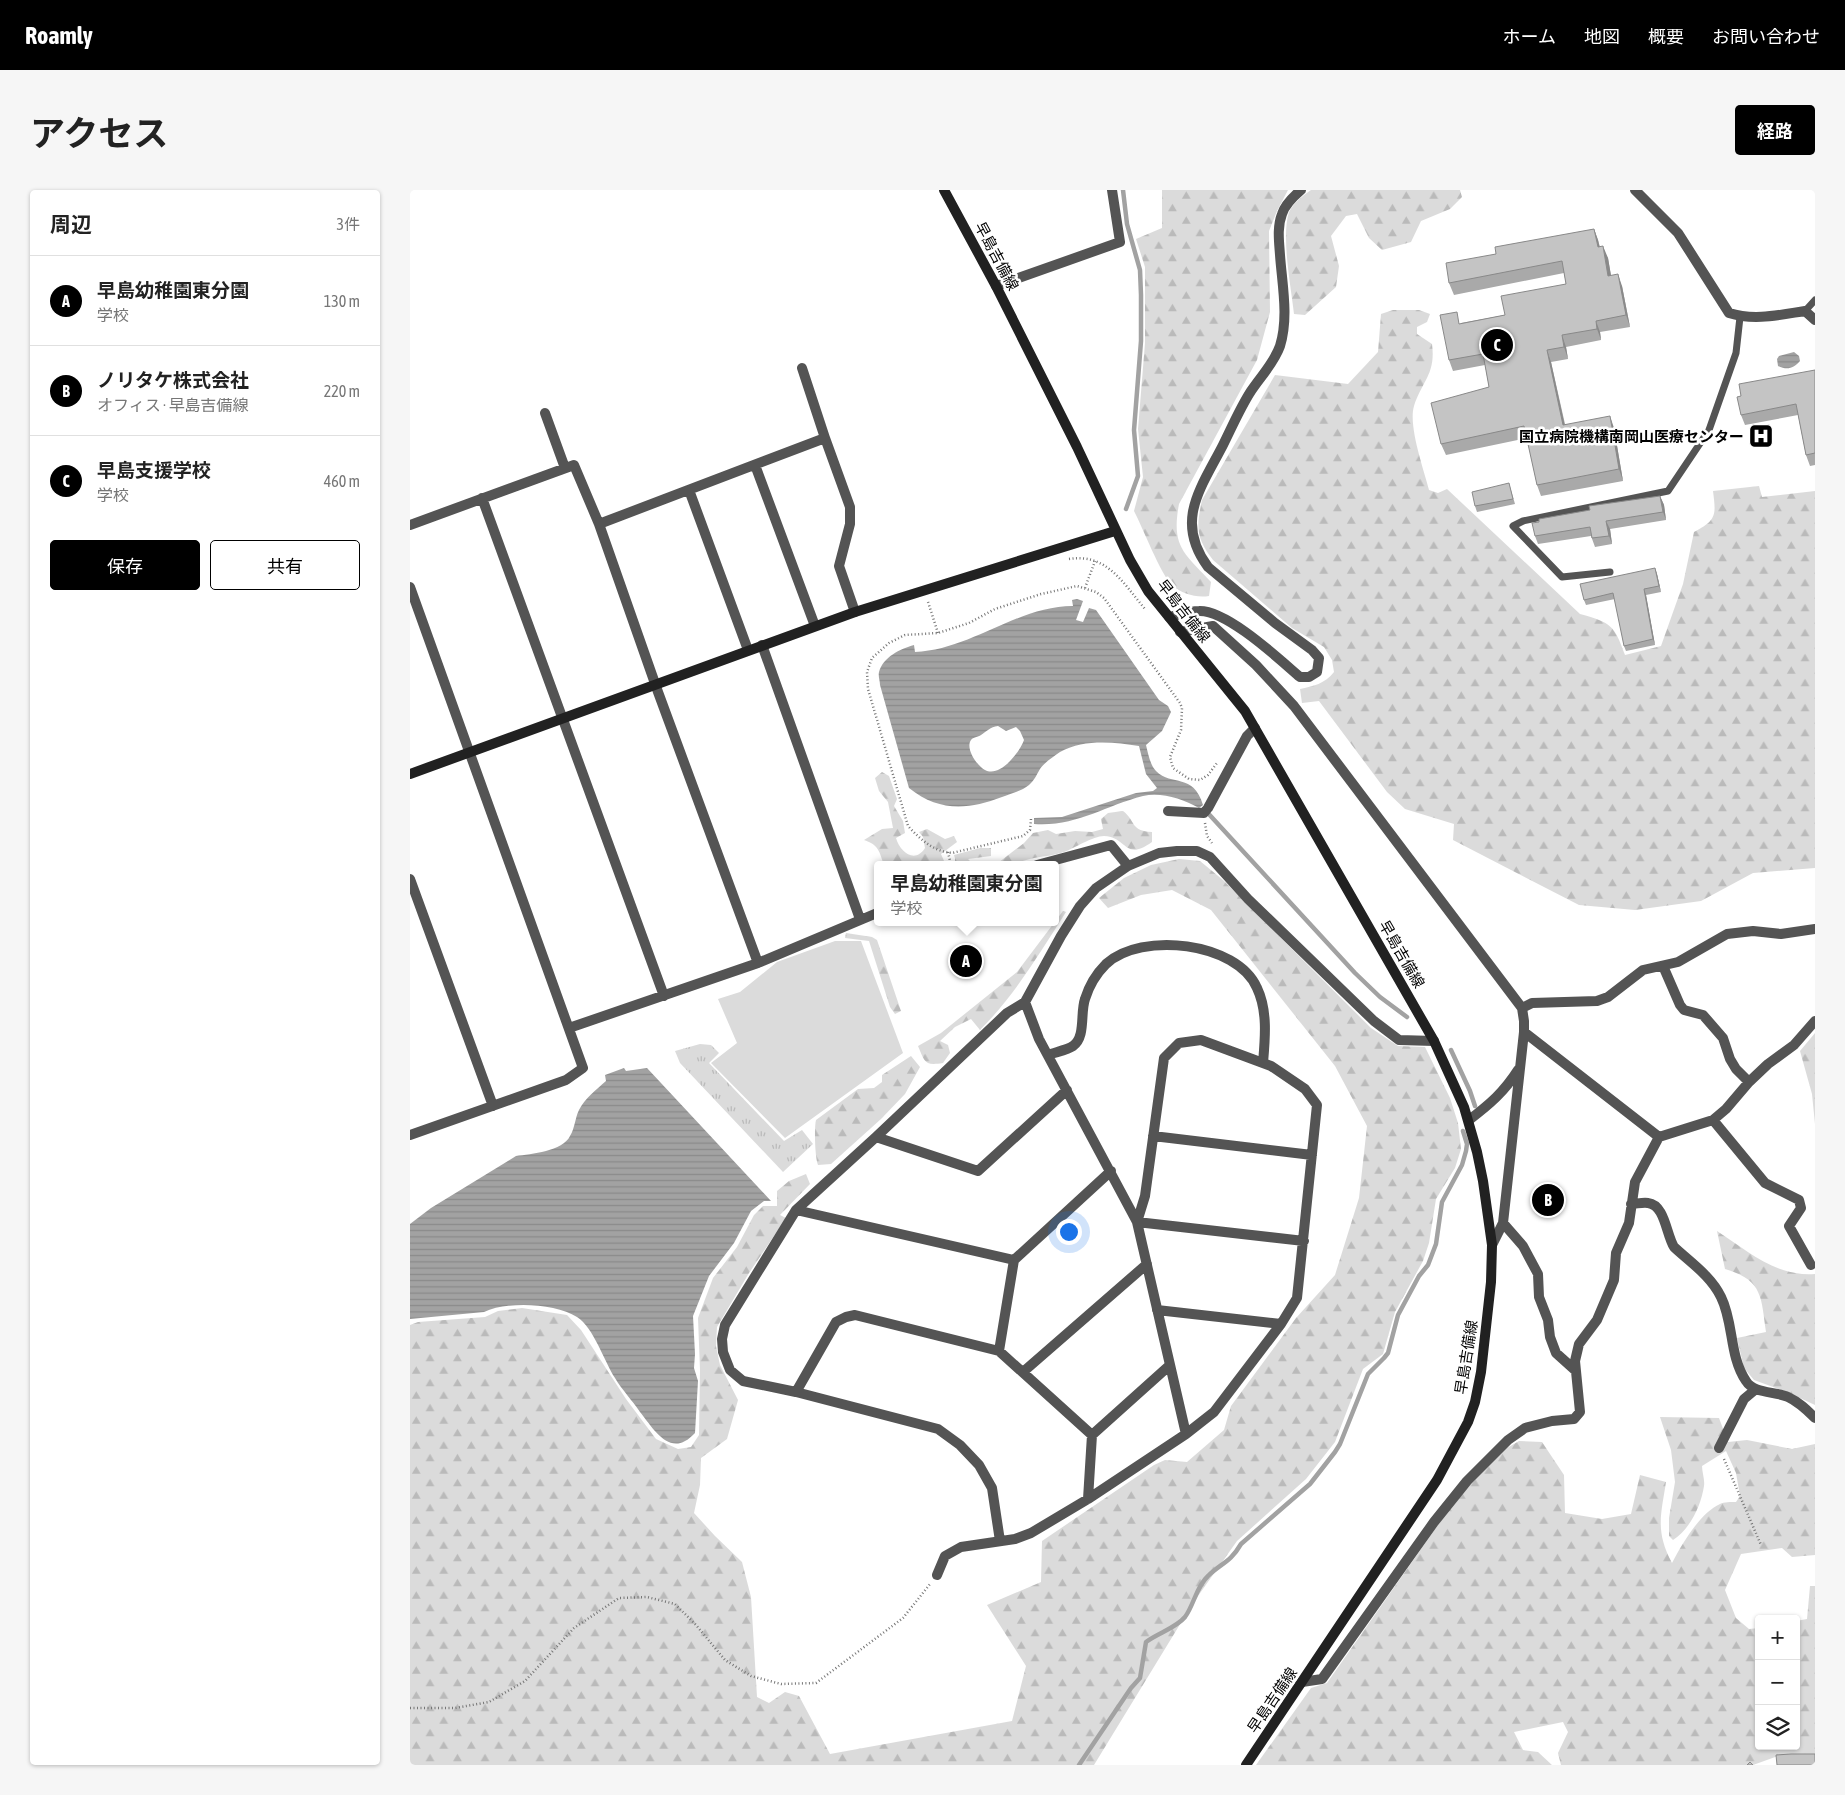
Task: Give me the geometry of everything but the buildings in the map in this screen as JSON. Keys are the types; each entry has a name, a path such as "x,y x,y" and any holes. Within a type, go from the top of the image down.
{"main road":[{"name":"早島吉備線","path":"944,190 996,286 1077,447 1115,531 1148,590 1245,711 1434,1042 1469,1120 1483,1181 1492,1245 1491,1282 1486,1336 1475,1402 1468,1422 1437,1480 1246,1765"},
{"path":"410,774 855,612 1115,531"}],"street":[{"path":"996,286 1120,242 1112,190"},
{"path":"1168,617 1199,610 1220,616 1256,640 1300,677 1309,677 1317,672 1319,658 1312,650 1260,612 1208,567 1193,543 1191,527 1192,513 1198,494 1251,391 1268,368 1280,346 1285,315 1278,232 1282,212 1292,198 1301,190"},
{"path":"1635,190 1678,233 1729,313 1740,317 1756,318 1805,311 1815,320"},
{"path":"802,368 850,506 850,524 839,566 855,612"},
{"path":"545,413 565,468"},
{"path":"599,524 825,438"},
{"path":"410,525 574,465 599,524 655,684 758,962"},
{"path":"755,465 815,626"},
{"path":"689,490 748,650"},
{"path":"482,498 564,718 664,996"},
{"path":"410,587 583,1068 566,1080 410,1135"},
{"path":"1180,632 1213,626 1256,664 1294,706 1522,1008 1524,1032 1503,1224 1492,1245"},
{"path":"762,645 860,919"},
{"path":"1168,811 1206,811 1248,734 1255,728"},
{"path":"1052,861 1111,845 1128,866"},
{"path":"1000,1541 992,1488 979,1465 960,1445 938,1429 796,1392 743,1381 730,1370 723,1352 722,1339 725,1325 796,1210 1007,1013 1025,1002 1061,936 1080,906 1096,888 1128,866 1159,853 1177,850 1198,851 1210,856 1248,899 1374,1021 1399,1040 1434,1042"},
{"path":"410,879 493,1106"},
{"path":"569,1028 758,962 874,914"},
{"path":"1522,1008 1532,1003 1597,1001 1608,996 1643,970 1678,962 1727,934 1753,931 1781,934 1815,929"},
{"path":"1048,1055 1074,1046 1080,1038 1084,1001 1091,981 1107,963 1131,949 1158,945 1199,948 1214,952 1221,954 1244,969 1257,988 1262,1004 1265,1034 1263,1063"},
{"path":"1663,966 1680,1005 1684,1010 1702,1015 1723,1038 1730,1059 1736,1069 1749,1082"},
{"path":"1025,1002 1048,1055 1137,1222 1186,1434"},
{"path":"1302,1682 1322,1678 1434,1522 1467,1481 1493,1454 1525,1428 1552,1421 1574,1419 1580,1412 1575,1361 1579,1344 1597,1320 1614,1280 1616,1253 1629,1223 1635,1182 1659,1138 1712,1120 1726,1109 1749,1082 1768,1064 1794,1045 1815,1021"},
{"path":"1524,1032 1659,1138"},
{"path":"937,1575 945,1556 961,1547 1015,1538 1031,1532 1088,1499 1186,1434 1214,1412 1280,1324 1297,1298 1317,1105 1305,1089 1271,1066 1201,1040 1179,1043 1164,1058 1145,1196 1137,1222"},
{"path":"1469,1120 1498,1097 1520,1067"},
{"path":"876,1137 978,1171 1067,1090"},
{"path":"1712,1120 1765,1183 1799,1200 1801,1208 1789,1226 1811,1265"},
{"path":"1153,1136 1312,1155"},
{"path":"999,1351 1014,1260 1111,1171"},
{"path":"1631,1204 1649,1203 1657,1207 1662,1216 1669,1240 1674,1247 1713,1283 1722,1298 1739,1369 1747,1383 1756,1389 1787,1397 1803,1406 1815,1418"},
{"path":"796,1210 1014,1260"},
{"path":"1137,1222 1304,1241"},
{"path":"1503,1224 1523,1246 1538,1274 1539,1297 1548,1320 1550,1337 1556,1353 1576,1371"},
{"path":"1023,1372 1147,1264"},
{"path":"1158,1310 1280,1324"},
{"path":"796,1392 836,1322 855,1315 999,1351 1092,1435"},
{"path":"1088,1499 1092,1435 1170,1365"},
{"path":"1719,1448 1744,1400 1756,1389"}],"lane":[{"path":"1805,311 1815,300"},
{"path":"1610,572 1562,577 1513,526 1523,521 1668,491 1709,430 1736,353 1740,317"}],"path":[{"path":"1066,560 1083,557 1095,560 1105,566 1151,616"},
{"path":"1085,588 1095,560"},
{"path":"1031,819 1030,830 1023,836 948,852 940,852 922,841 908,826 868,689 867,672 872,658 889,643 905,635 938,633 969,623 996,609 1041,594 1077,586 1085,588 1100,595 1112,608 1180,702 1182,708 1181,730 1170,757 1173,768 1189,779 1200,780 1208,775 1220,759"},
{"path":"929,604 938,633"},
{"path":"1206,811 1207,836 1219,854 1215,862"},
{"path":"948,852 950,861"},
{"path":"1719,1448 1761,1545"},
{"path":"410,1708 455,1708 489,1702 525,1681 574,1628 619,1598 647,1597 675,1604 696,1625 725,1660 751,1676 781,1684 816,1683 904,1618 937,1575"}],"green space":[{"path":"1162,190 1288,190 1269,231 1270,312 1257,360 1179,504 1177,519 1178,540 1193,564 1211,582 1209,596 1189,595 1172,585 1157,561 1134,511 1143,477 1138,429 1145,343 1145,267 1136,239 1162,228"},
{"path":"1311,190 1460,190 1462,197 1450,209 1421,221 1411,242 1382,250 1369,238 1357,214 1346,216 1331,236 1339,266 1336,287 1305,315 1294,314 1287,262 1287,222 1293,205"},
{"path":"1393,310 1419,310 1430,314 1427,322 1417,327 1417,334 1432,344 1433,354 1430,370 1417,397 1413,415 1413,425 1420,460 1429,490 1438,493 1447,489 1580,614 1599,620 1610,627 1618,637 1625,655 1661,646 1683,584 1694,532 1707,524 1713,516 1715,506 1713,491 1759,486 1762,497 1815,491 1815,868 1753,873 1701,901 1635,910 1579,905 1453,840 1454,824 1405,809 1387,792 1319,701 1302,703 1300,689 1310,687 1327,679 1334,672 1332,660 1324,647 1292,628 1213,560 1200,538 1198,525 1202,500 1275,375 1348,384 1378,352 1381,314"},
{"path":"882,772 889,776 897,799 894,806 903,821 905,833 896,838 904,852 912,856 921,853 925,848 923,837 919,832 927,829 945,839 954,836 957,842 941,854 944,861 882,861 876,846 864,840 882,829 893,828 888,802 879,791 875,778"},
{"path":"1123,811 1137,828 1152,832 1152,842 1136,850 1126,847 1112,837 1104,836 1089,840 1060,853 1023,861 1001,861 1024,843 1033,833 1048,830 1056,834 1075,831 1092,832 1103,829 1101,819 1108,813"},
{"path":"980,848 991,848 991,856 968,859 970,861 955,861 954,855"},
{"path":"1179,859 1200,861 1223,880 1371,1028 1398,1046 1425,1047 1450,1098 1458,1123 1461,1149 1455,1168 1436,1199 1429,1243 1423,1261 1395,1312 1383,1354 1363,1369 1335,1442 1306,1479 1237,1541 1193,1603 1094,1765 410,1765 410,1325 418,1322 485,1317 498,1311 522,1308 567,1315 581,1330 626,1399 656,1439 678,1449 691,1447 699,1435 700,1370 698,1318 713,1278 737,1247 754,1215 763,1206 777,1206 777,1191 789,1181 806,1174 810,1184 780,1215 786,1218 749,1273 717,1327 716,1346 720,1365 738,1400 727,1439 701,1458 700,1485 694,1513 742,1562 751,1597 757,1697 769,1703 785,1692 799,1696 830,1754 1012,1721 1026,1666 987,1605 1041,1582 1042,1541 1154,1465 1165,1460 1187,1462 1224,1430 1231,1406 1296,1318 1335,1275 1359,1198 1367,1126 1335,1066 1211,910 1172,890 1141,895 1108,908 1099,898 1124,878 1151,865"},
{"path":"1063,911 1066,912 1059,923 1059,916"},
{"path":"1052,926 1057,926 1036,959 993,1017 980,1030 971,1019 955,1027 940,1041 948,1045 950,1053 943,1063 932,1064 926,1062 918,1046 941,1033 1017,972"},
{"path":"846,933 872,937 877,940 901,1011 895,1014 890,1007 869,941 845,938"},
{"path":"835,941 861,941 903,1053 785,1138 711,1063 737,1043 718,999 740,992 777,962"},
{"path":"1815,1033 1815,1124 1812,1094 1800,1051"},
{"path":"700,1044 711,1045 719,1053 709,1063 784,1141 802,1130 813,1144 783,1172 680,1063 675,1051"},
{"path":"911,1056 920,1067 905,1094 881,1119 831,1164 818,1165 815,1143 816,1120 858,1089 874,1088 882,1082 882,1075"},
{"path":"1717,1231 1751,1254 1775,1267 1801,1274 1815,1274 1815,1405 1754,1380 1744,1368 1737,1338 1766,1332 1763,1309 1758,1292 1753,1285 1737,1273 1725,1269"},
{"path":"1660,1417 1719,1418 1728,1442 1747,1440 1792,1449 1815,1444 1815,1555 1792,1557 1782,1548 1741,1554 1725,1590 1736,1618 1749,1629 1755,1628 1755,1750 1800,1750 1800,1620 1807,1619 1810,1586 1815,1586 1815,1755 1778,1756 1753,1765 1561,1765 1558,1753 1568,1732 1563,1722 1514,1732 1523,1750 1538,1752 1552,1765 1256,1765 1311,1688 1327,1683 1445,1515 1471,1484 1507,1448 1519,1441 1542,1442 1564,1475 1565,1513 1602,1519 1631,1514 1640,1475 1666,1482 1661,1514 1661,1532 1672,1563 1686,1538 1705,1514 1722,1503 1736,1502 1740,1496 1736,1473 1726,1451 1702,1466 1704,1486 1697,1509 1685,1530 1673,1540 1669,1536 1669,1518 1675,1482 1671,1450"}],"shaded area":[{"path":"1794,352 1799,356 1800,361 1797,364 1790,368 1778,366 1777,359 1779,356"},
{"path":"1072,600 1083,601 1076,620 1083,622 1089,608 1096,610 1159,700 1168,706 1171,712 1162,731 1146,745 1151,762 1156,771 1162,776 1188,784 1194,788 1203,805 1199,808 1172,797 1150,795 1129,800 1077,819 1049,824 1034,824 1034,818 1062,817 1136,793 1153,791 1157,788 1146,774 1139,746 1119,743 1089,743 1069,748 1044,764 1032,782 1026,787 977,804 966,806 943,805 920,796 909,788 880,685 879,672 884,662 898,651 914,645 915,652 955,644 1033,613 1052,608 1073,606","holes":["998,726 1006,731 1016,727 1024,740 1022,745 1014,757 1003,767 991,772 985,770 979,765 971,752 971,740"]},
{"path":"624,1068 626,1071 647,1068 771,1201 764,1201 751,1211 734,1243 709,1276 693,1316 694,1368 698,1381 695,1433 678,1443 671,1443 664,1439 652,1427 618,1382 589,1329 577,1317 568,1312 544,1306 518,1305 494,1308 484,1312 410,1319 410,1224 431,1208 516,1156 546,1151 561,1145 572,1133 581,1106 606,1081 605,1075"}],"waterway":[{"path":"1123,190 1127,224 1140,270 1141,295 1141,341 1134,430 1138,476 1126,509"},
{"path":"1206,811 1355,973 1380,997 1407,1017"},
{"path":"1451,1050 1475,1106"},
{"path":"1079,1765 1131,1688 1140,1678 1146,1642 1185,1617 1204,1580 1229,1559 1241,1544 1310,1484 1340,1444 1368,1374 1388,1353 1398,1315 1419,1276 1428,1265 1436,1244 1442,1202 1462,1165 1466,1151 1467,1144 1463,1131"}],"place":[{"name":"早島支援学校","path":"1497,345"},
{"name":"国立病院機構南岡山医療センター","path":"1761,436"},
{"name":"早島幼稚園東分園","path":"966,961"},
{"name":"ノリタケ株式会社","path":"1548,1200"}]}
